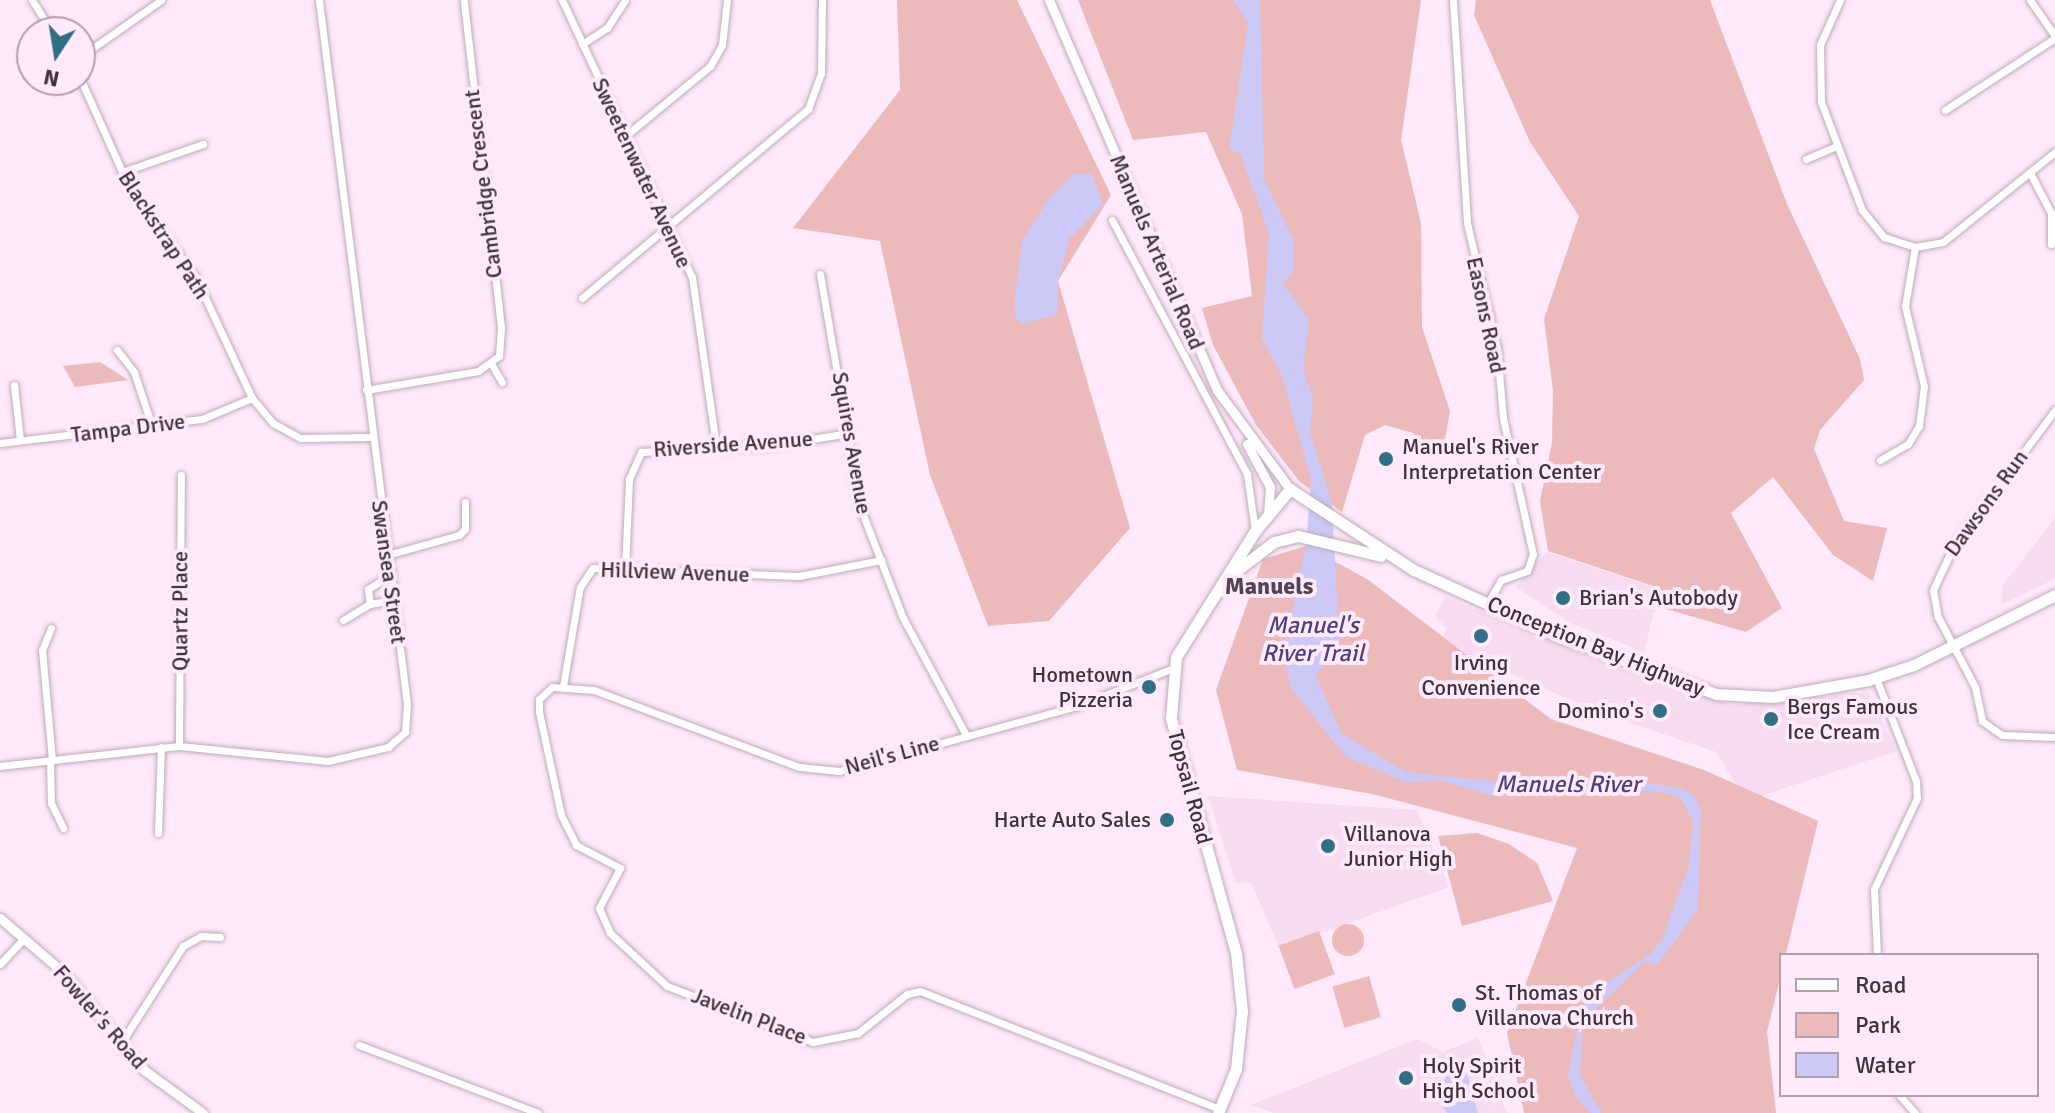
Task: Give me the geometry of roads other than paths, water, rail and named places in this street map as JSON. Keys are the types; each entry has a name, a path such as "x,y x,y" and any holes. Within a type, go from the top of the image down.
{"main road":[{"name":"Manuels Arterial Road","path":"1049,0 1179,307 1241,429 1290,489"},
{"path":"1241,429 1270,487 1268,515"},
{"name":"Conception Bay Highway","path":"1290,489 1397,561 1487,604 1716,694 1773,697 1876,678 1954,646 2055,595"},
{"name":"Topsail Road","path":"1219,1111 1236,1069 1242,1011 1236,953 1171,718 1176,667 1255,531 1290,489"},
{"path":"1223,582 1274,542 1298,536 1345,544 1397,561"},
{"name":"Fowler's Road","path":"0,918 65,974 149,1074 203,1113"}],"street":[{"path":"96,46 161,0"},
{"name":"Swansea Street","path":"0,766 179,746 319,762 397,742 408,716 319,0"},
{"name":"Cambridge Crescent","path":"464,0 501,327 492,365"},
{"name":"Sweetenwater Avenue","path":"562,0 694,285 716,446"},
{"path":"582,44 607,28 625,0"},
{"path":"624,137 710,66 722,45 727,0"},
{"path":"582,298 667,223 808,109 819,83 822,0"},
{"name":"Easons Road","path":"1453,0 1467,223 1533,554 1527,571 1501,580 1487,604"},
{"path":"1840,0 1817,64 1821,102 1836,146 1871,225 1891,241 1915,247 1950,238 2055,152"},
{"path":"1945,110 2055,37 2030,0"},
{"name":"Blackstrap Path","path":"88,96 122,172 196,278 252,398 273,423 300,438 371,437"},
{"path":"122,172 203,144"},
{"path":"1806,159 1836,146"},
{"path":"2030,173 2051,213 2051,244"},
{"path":"1112,220 1247,474 1255,531"},
{"path":"1880,460 1908,444 1919,426 1924,386 1905,306 1915,247"},
{"name":"Squires Avenue","path":"820,274 860,507 909,631 966,735"},
{"path":"117,350 134,372 152,426"},
{"path":"366,390 492,365 502,382"},
{"path":"14,385 20,440"},
{"name":"Tampa Drive","path":"0,443 212,416 252,398"},
{"name":"Dawsons Run","path":"2055,410 1936,578 1934,605 1975,687 1982,721 2002,735 2055,737"},
{"name":"Riverside Avenue","path":"625,568 629,479 637,455 654,447 788,444 849,433"},
{"name":"Quartz Place","path":"179,746 181,475"},
{"path":"387,555 459,535 465,529 465,502"},
{"name":"Hillview Avenue","path":"563,686 584,576 597,566 799,576 881,560"},
{"path":"370,604 368,589 390,575"},
{"path":"343,620 370,604 393,600"},
{"path":"51,628 42,650 51,760 51,803 63,828"},
{"name":"Neil's Line","path":"563,686 641,704 799,767 849,769 1077,706 1176,667"},
{"path":"1876,678 1916,781 1917,798 1874,889 1877,953"},
{"name":"Javelin Place","path":"563,686 539,699 561,815 576,845 620,868 599,908 622,948 667,986 813,1042 858,1033 907,994 925,992 1219,1111"},
{"path":"158,833 161,747"},
{"path":"121,1043 183,946 201,936 220,937"},
{"path":"0,964 24,938"},
{"path":"359,1045 538,1113"},
{"path":"1901,1097 1915,1113"}],"water":[{"name":"Manuel's River Trail","path":"1233,0 1260,0 1264,179 1293,240 1293,271 1283,284 1309,319 1303,370 1313,397 1310,432 1332,503 1340,653 1315,674 1342,734 1406,772 1521,784 1618,778 1680,788 1693,794 1701,809 1698,909 1658,964 1644,962 1583,1021 1580,1076 1602,1113 1591,1113 1575,1097 1568,1074 1582,1008 1591,993 1653,952 1663,937 1689,865 1693,821 1680,797 1654,791 1489,795 1440,780 1406,782 1346,757 1291,688 1283,655 1306,546 1311,480 1282,376 1262,338 1269,233 1240,153 1229,149 1248,23"},
{"path":"1074,173 1092,174 1103,205 1069,239 1058,281 1058,314 1024,324 1016,320 1014,307 1022,241 1049,198"},
{"path":"1465,1066 1478,1113 1447,1113 1436,1095 1449,1071"}],"place":[{"name":"Manuel's River Interpretation Center","path":"1386,459"},
{"name":"Brian's Autobody","path":"1563,598"},
{"name":"Irving Convenience","path":"1481,636"},
{"name":"Hometown Pizzeria","path":"1149,687"},
{"name":"Domino's","path":"1660,711"},
{"name":"Bergs Famous Ice Cream","path":"1771,719"},
{"name":"Harte Auto Sales","path":"1167,820"},
{"name":"Villanova Junior High","path":"1328,846"},
{"name":"St. Thomas of Villanova Church","path":"1459,1005"},
{"name":"Holy Spirit High School","path":"1406,1078"}],"district":[{"name":"Manuels","path":"1269,587"}],"water label":[{"name":"Manuels River","path":"1568,785"}]}
